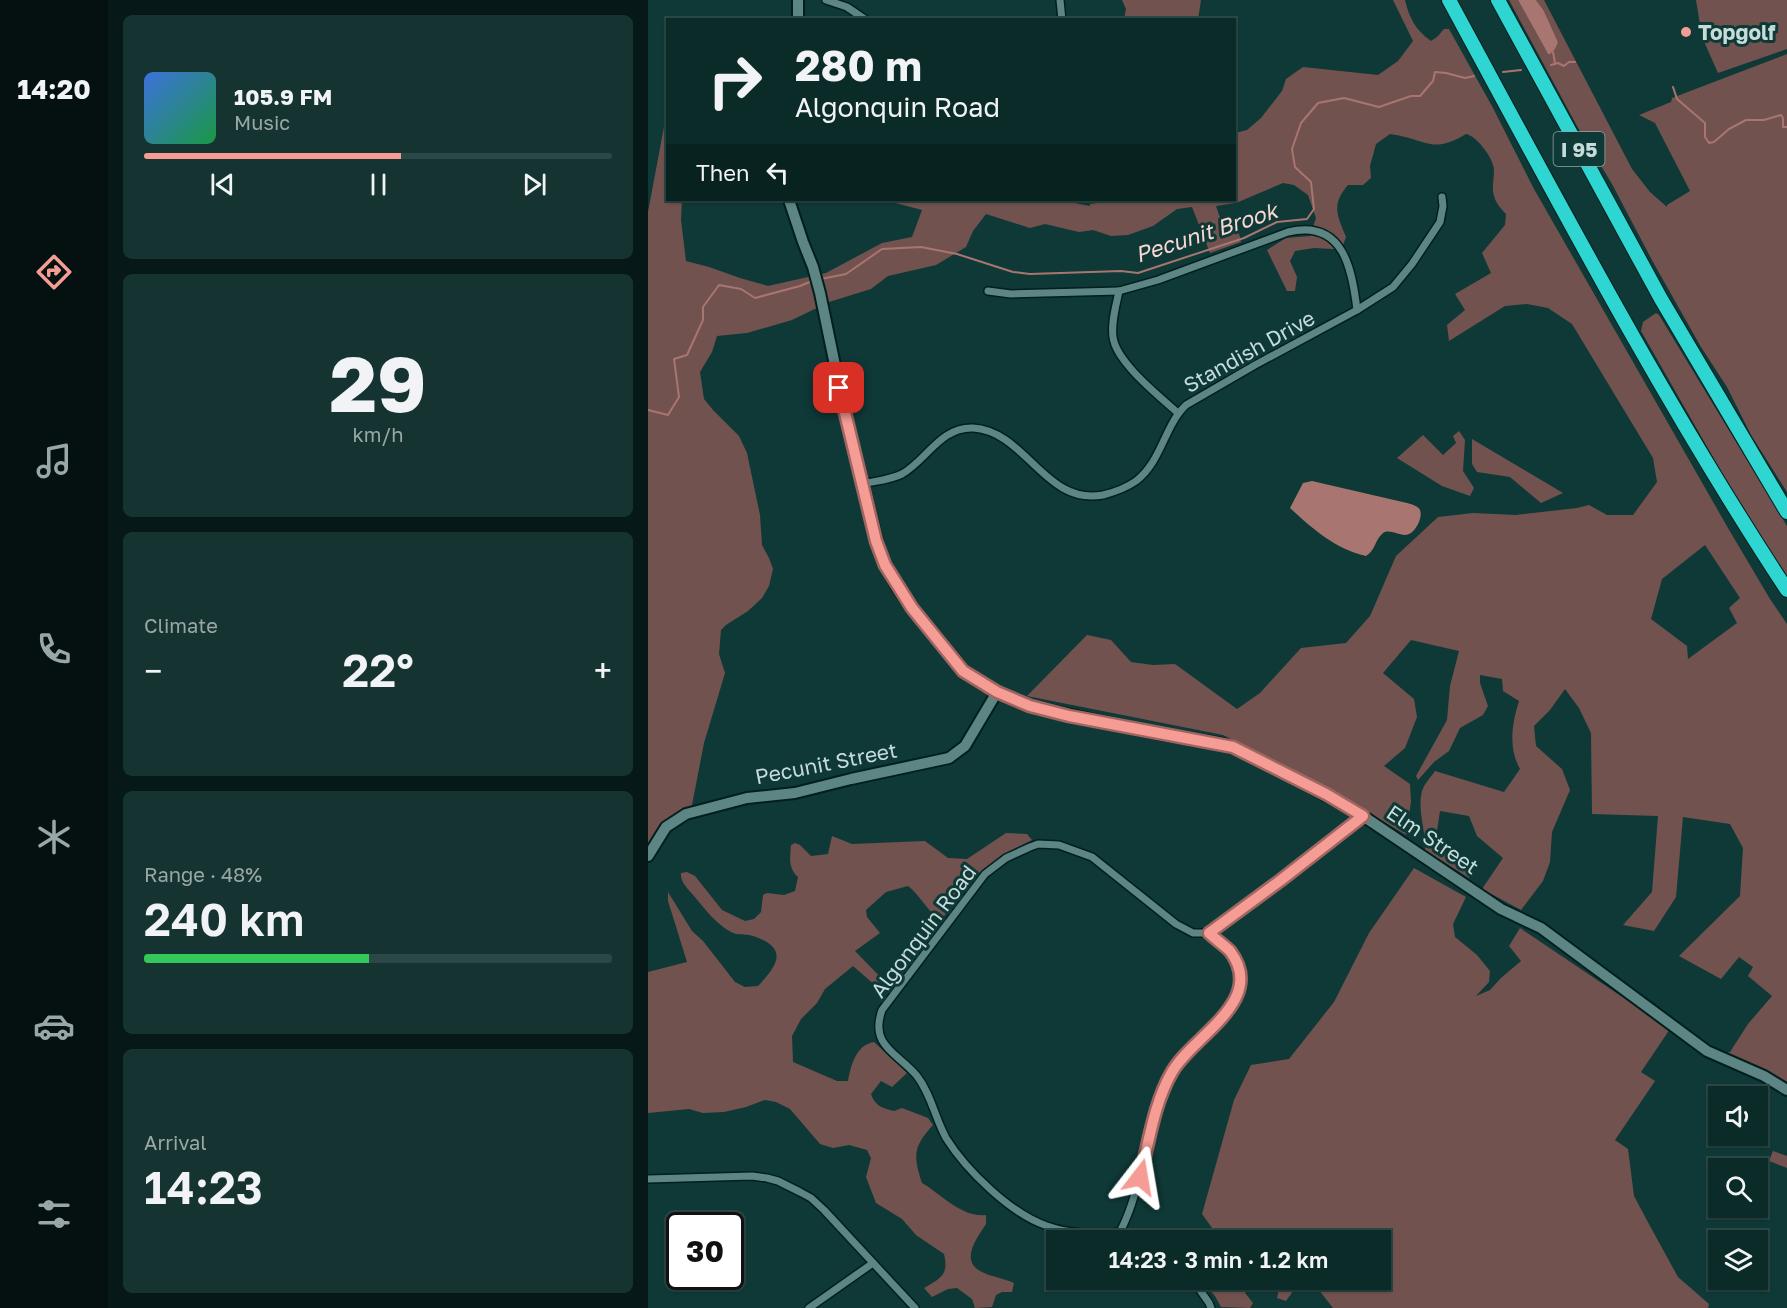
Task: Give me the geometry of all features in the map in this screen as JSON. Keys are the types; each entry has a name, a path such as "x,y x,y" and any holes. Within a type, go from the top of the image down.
{"highway":[{"name":"I 95","path":"1449,0 1629,331 1685,429 1787,590"},
{"name":"I 95","path":"1498,0 1661,299 1787,512"}],"street":[{"path":"798,0 798,18"},
{"path":"826,0 847,7 863,18"},
{"path":"1060,0 1062,18"},
{"name":"Standish Drive","path":"862,484 902,473 946,435 958,430 973,428 1000,438 1012,446 1048,479 1066,490 1087,496 1109,494 1127,487 1144,474 1158,455 1178,413 1192,400 1357,310 1393,287 1412,264 1440,222 1442,197"},
{"name":"Elm Street","path":"789,201 820,293 835,370 862,484 876,541 885,565 897,587 958,665 970,676 997,692 1030,706 1069,716 1233,747 1326,794 1363,816 1501,909 1541,928 1707,1051 1773,1081 1787,1090"},
{"path":"988,291 1011,294 1119,291 1158,280 1288,232 1308,229 1324,234 1347,257 1357,310"},
{"path":"1119,291 1112,334 1116,350 1128,365 1178,413"},
{"name":"Pecunit Street","path":"648,856 666,827 686,814 747,798 795,793 949,758 965,747 997,692"},
{"path":"1121,1230 1131,1210 1155,1114 1166,1083 1180,1059 1222,1019 1236,999 1240,977 1237,965 1230,951 1209,933 1363,816"},
{"name":"Algonquin Road","path":"1067,1230 1048,1227 1035,1221 1001,1199 954,1150 932,1109 923,1086 908,1066 883,1044 879,1034 882,1010 985,874 1006,858 1038,844 1059,845 1083,852 1118,875 1176,924 1193,933 1209,933"},
{"path":"648,1179 752,1176 778,1181 811,1198 915,1308"},
{"path":"809,1308 873,1263"},
{"path":"1200,1290 1211,1308"}],"shaded area":[{"path":"1122,0 1201,0 1198,18 1124,18 1126,9"},
{"path":"1393,0 1405,0 1414,23 1431,41 1444,29 1449,29 1534,189 1728,528 1787,624 1787,1086 1719,1054 1730,1052 1748,1024 1772,996 1748,976 1753,967 1739,957 1721,979 1679,956 1740,896 1743,848 1730,824 1683,817 1676,897 1654,931 1623,925 1652,892 1658,816 1592,814 1591,733 1579,708 1565,689 1550,710 1534,726 1536,746 1562,769 1570,790 1552,832 1550,862 1543,881 1521,910 1482,889 1503,858 1477,836 1469,816 1440,811 1435,844 1473,871 1469,878 1425,850 1421,798 1424,786 1435,771 1504,792 1520,769 1514,753 1512,735 1519,701 1503,691 1502,679 1480,675 1480,683 1488,706 1483,715 1460,728 1449,751 1434,762 1418,780 1416,776 1447,720 1450,686 1459,651 1411,640 1383,673 1414,699 1417,717 1405,748 1384,766 1410,784 1411,802 1406,835 1341,796 1223,735 1027,696 1087,635 1111,640 1131,662 1153,665 1175,664 1237,709 1260,693 1301,648 1346,643 1370,616 1396,556 1438,517 1473,513 1516,515 1589,505 1607,515 1633,515 1657,482 1653,458 1572,324 1548,308 1527,304 1505,306 1449,341 1447,325 1465,310 1455,294 1491,273 1482,253 1505,225 1506,214 1494,195 1494,170 1488,154 1480,143 1466,134 1445,144 1436,145 1390,134 1376,144 1370,166 1371,178 1363,185 1348,185 1339,198 1338,216 1346,237 1343,245 1333,249 1314,248 1295,251 1290,261 1297,277 1295,291 1287,291 1267,250 1286,238 1310,236 1316,218 1308,195 1294,185 1283,183 1236,203 1216,206 1224,229 1238,229 1241,242 1210,253 1192,207 1177,209 1153,226 1128,235 1111,236 1093,230 1079,232 1045,224 1030,228 986,214 973,231 966,247 936,265 888,276 871,289 829,302 792,320 747,333 717,336 712,352 700,372 704,399 739,436 747,453 760,515 762,545 773,569 769,586 762,598 721,630 719,654 725,673 704,743 692,805 666,821 648,847 648,212 666,123 666,201 682,201 681,220 686,261 768,286 826,273 882,243 912,237 922,210 888,201 1064,201 1090,206 1090,204 1114,201 1236,201 1236,133 1247,130 1261,118 1282,91 1286,79 1303,67 1378,75 1398,61 1413,41","holes":["1705,545 1740,598 1729,608 1737,623 1688,659 1687,646 1651,619 1662,579"]},
{"path":"1509,0 1518,0 1548,54 1558,42 1544,11 1536,0 1544,0 1632,169 1650,192 1667,207 1690,191 1655,123 1639,115 1671,102 1672,98 1787,54 1787,492 1751,435 1727,387 1701,347"},
{"path":"1518,0 1536,0 1544,11 1558,42 1550,54 1548,54"},
{"path":"1696,0 1787,0 1787,49 1718,73 1702,37"},
{"path":"1656,313 1787,526 1787,579 1722,473 1641,331 1643,322"},
{"path":"1459,431 1465,440 1463,471 1474,488 1470,496 1442,486 1397,458 1423,435 1443,455 1456,443 1453,436"},
{"path":"1472,439 1563,493 1541,503 1510,477 1477,472 1472,464"},
{"path":"1312,481 1418,507 1421,513 1420,520 1409,534 1385,532 1382,534 1366,556 1355,553 1325,537 1290,508 1303,483"},
{"path":"1006,833 1027,834 1032,840 1016,848 973,880 944,916 937,917 908,886 886,892 866,910 867,917 880,933 855,951 891,988 884,993 853,966 825,989 817,1003 801,1019 792,1036 793,1062 837,1081 848,1081 853,1062 859,1051 874,1042 907,1073 892,1087 881,1081 871,1094 873,1098 879,1106 886,1109 894,1111 902,1108 928,1118 933,1125 918,1146 916,1158 922,1183 960,1209 977,1215 986,1215 986,1224 972,1249 972,1262 982,1272 1014,1283 1012,1292 1002,1292 996,1295 992,1307 975,1308 972,1299 957,1288 948,1289 932,1297 924,1288 942,1275 945,1267 944,1254 916,1235 902,1219 876,1203 866,1177 871,1158 867,1150 849,1145 833,1148 820,1144 790,1109 776,1102 765,1100 724,1112 703,1113 689,1109 648,1113 648,972 687,962 668,901 668,892 692,931 703,941 735,982 745,987 758,986 775,964 776,952 772,946 753,936 734,933 720,925 685,885 681,873 687,872 695,876 722,910 745,921 754,919 761,912 763,895 767,893 784,895 795,891 798,877 791,866 790,858 791,845 795,843 811,856 828,854 832,836 852,844 925,841 948,858 967,859"},
{"path":"1414,868 1466,897 1453,924 1455,937 1477,955 1490,971 1489,982 1476,996 1490,990 1521,961 1509,946 1520,928 1670,1029 1641,1072 1655,1081 1615,1140 1628,1149 1634,1196 1678,1277 1709,1304 1708,1308 1333,1308 1319,1290 1391,1290 1391,1230 1214,1230 1202,1214 1234,1100 1251,1065 1289,1059 1334,1002 1369,933"},
{"path":"1773,1151 1787,1156 1787,1168 1769,1161"},
{"path":"1210,1290 1249,1290 1245,1293 1253,1303 1250,1308 1221,1307"},
{"path":"1279,1290 1294,1290 1286,1301 1277,1298"}],"waterway":[{"path":"1553,52 1555,63"},
{"name":"Pecunit Brook","path":"1551,65 1558,63 1564,66 1569,62 1575,62"},
{"name":"Pecunit Brook","path":"1503,72 1521,70"},
{"name":"Pecunit Brook","path":"821,279 846,274 882,249 921,247 957,254 1013,272 1030,274 1121,271 1138,273 1244,238 1277,222 1307,219 1314,209 1311,182 1295,167 1292,149 1301,123 1318,103 1344,98 1379,107 1411,96 1420,96 1433,81 1435,72 1465,78 1474,76"},
{"name":"Pecunit Brook","path":"1673,87 1677,99 1705,123 1705,137 1709,143 1746,120 1764,120 1781,115 1783,127 1787,127"},
{"name":"Pecunit Brook","path":"648,410 668,415 679,397 674,359 687,355 703,320 703,307 719,285 741,289 755,298 812,281"}],"place":[{"name":"Topgolf","path":"1686,32"}],"route":[{"path":"839,388 881,556 897,587 963,671 997,692 1030,706 1069,716 1233,747 1326,794 1363,816 1209,933 1230,951 1240,977 1239,989 1230,1009 1180,1059 1166,1083 1155,1114 1140,1177"}]}
